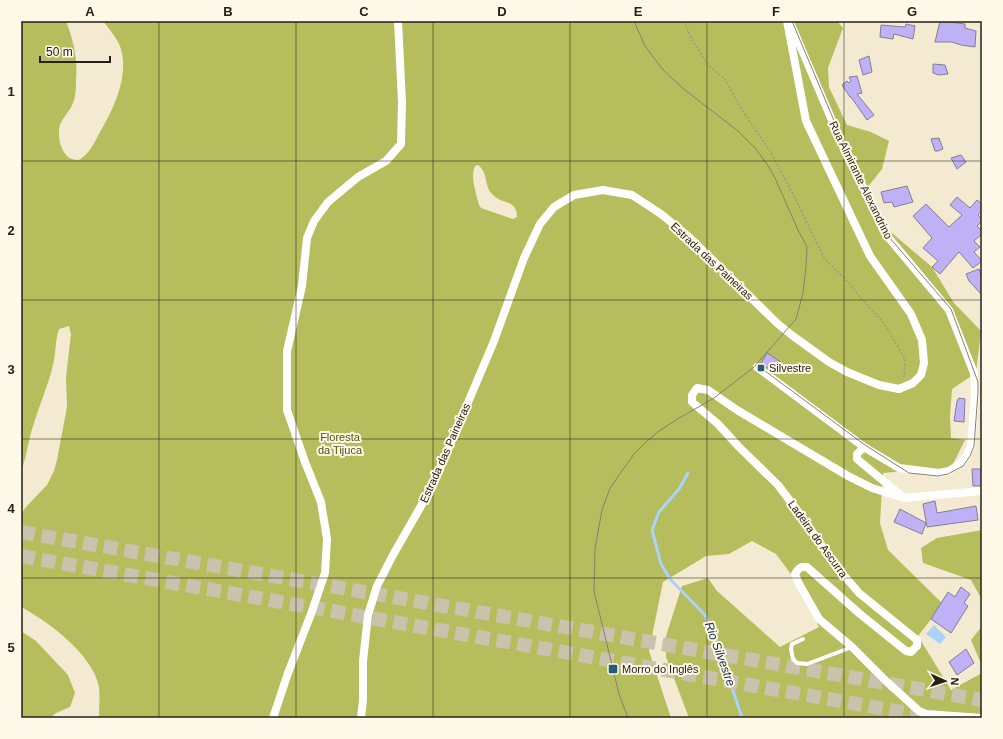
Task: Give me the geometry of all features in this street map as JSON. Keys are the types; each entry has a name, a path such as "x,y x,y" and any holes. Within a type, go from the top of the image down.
{"street":[{"path":"273,718 325,573 327,540 321,502 287,410 287,351 302,286 307,238 314,221 328,202 358,177 386,161 401,144 402,102 398,21"},
{"path":"787,21 806,121 870,256 911,314 922,340 924,363 921,375 912,383 904,387"},
{"name":"Rua Almirante Alexandrino","path":"757,367 864,447 899,468 939,473 949,471 962,463 971,446 975,378 949,310 888,237 845,151 790,21"},
{"name":"Estrada das Paineiras","path":"361,718 363,700 363,661 368,615 377,586 433,485 494,341 524,258 540,224 554,207 574,195 603,190 632,195 661,214 689,236 778,324 829,362 847,372 879,385 899,389 904,387"},
{"name":"Ladeira do Ascurra","path":"904,498 872,488 848,476 736,410 708,390 697,388 692,395 692,402 718,424 739,447 778,484 835,565 859,593 917,640 918,643 911,652 906,651 860,614 807,567 802,566 795,574 819,619 852,647 886,681 919,710 926,714 982,718"},
{"path":"864,447 857,454 857,459 904,498 982,491"}],"lane":[{"path":"803,639 792,644 791,650 793,659 797,663 807,664 852,647"}],"path":[{"path":"684,21 693,42 708,66 726,79 740,107 770,151 824,258 849,283 884,323 905,359 904,387"}],"green space":[{"name":"Floresta da Tijuca","path":"21,21 66,21 76,57 76,88 73,103 60,125 59,137 65,154 74,160 79,160 86,155 91,148 104,125 118,93 123,71 123,60 120,45 103,21 837,21 843,28 828,68 829,87 847,125 871,132 889,141 882,169 867,188 886,228 932,267 954,303 981,331 976,373 952,389 950,416 951,438 965,440 950,470 883,473 880,523 888,550 943,604 918,636 951,690 982,673 982,718 689,718 666,657 666,636 682,586 708,578 717,591 780,647 819,627 799,585 776,554 752,541 729,554 706,556 663,582 649,651 671,718 99,718 99,687 95,675 88,663 56,630 21,607 21,514 47,485 54,471 57,460 67,407 66,377 71,334 69,326 59,329 51,373 33,426 21,471","holes":["478,165 484,172 490,191 497,198 515,207 517,217 513,219 481,208 473,180 475,166"]},
{"path":"982,530 982,600 971,580 923,563 921,548 937,538"},
{"path":"982,626 982,666 971,640"},
{"path":"21,631 36,641 68,675 75,693 70,707 56,713 50,718 21,718"}],"water":[{"path":"934,625 946,637 940,644 926,634"}],"building":[{"path":"940,21 965,24 965,28 976,31 975,47 952,42 935,42"},
{"path":"906,24 915,26 913,39 894,34 893,39 880,37 881,25 905,27"},
{"path":"869,56 872,72 863,75 859,60"},
{"path":"933,64 945,65 948,74 939,75 933,73"},
{"path":"857,76 862,93 857,94 874,115 867,120 842,85 847,81 849,83 851,81 849,77"},
{"path":"939,138 943,149 935,151 931,139"},
{"path":"961,155 966,162 957,169 951,158"},
{"path":"907,186 913,202 894,207 892,202 884,203 881,192"},
{"path":"957,197 970,208 977,200 982,204 982,211 978,215 982,221 977,226 982,231 982,234 974,241 980,247 974,252 982,261 973,268 959,252 940,274 932,267 938,261 923,248 932,238 913,216 926,204 949,227 962,215 950,205"},
{"path":"979,269 982,278 982,295 969,281 966,274"},
{"path":"767,353 781,362 774,373 761,363"},
{"path":"959,398 965,399 964,422 954,421 957,401"},
{"path":"972,469 982,469 982,486 973,486"},
{"path":"935,501 937,513 976,506 978,520 927,527 923,504"},
{"path":"900,509 926,523 922,534 894,522"},
{"path":"961,587 970,594 964,603 968,606 951,633 931,619 948,592 955,597"},
{"path":"966,649 974,663 957,675 949,662"}],"waterway":[{"name":"Rio Silvestre","path":"688,473 679,489 659,512 652,530 661,564 670,579 705,615 718,645 742,718"}],"tunnel":[{"path":"21,532 982,700"},
{"path":"21,556 936,718"}],"tram line":[{"path":"628,718 619,694 594,591 595,548 602,510 610,488 634,454 646,442 659,431 714,398 754,367 796,319 803,293 807,247 775,178 755,148 738,131 685,90 663,70 645,46 634,21"},
{"path":"761,368 865,445 909,473 938,476 948,474 963,466 970,456 974,446 978,382 951,309 889,237 846,149 792,21"}],"place":[{"name":"Silvestre","path":"761,368"},
{"name":"Morro do Inglês","path":"613,669"}]}
